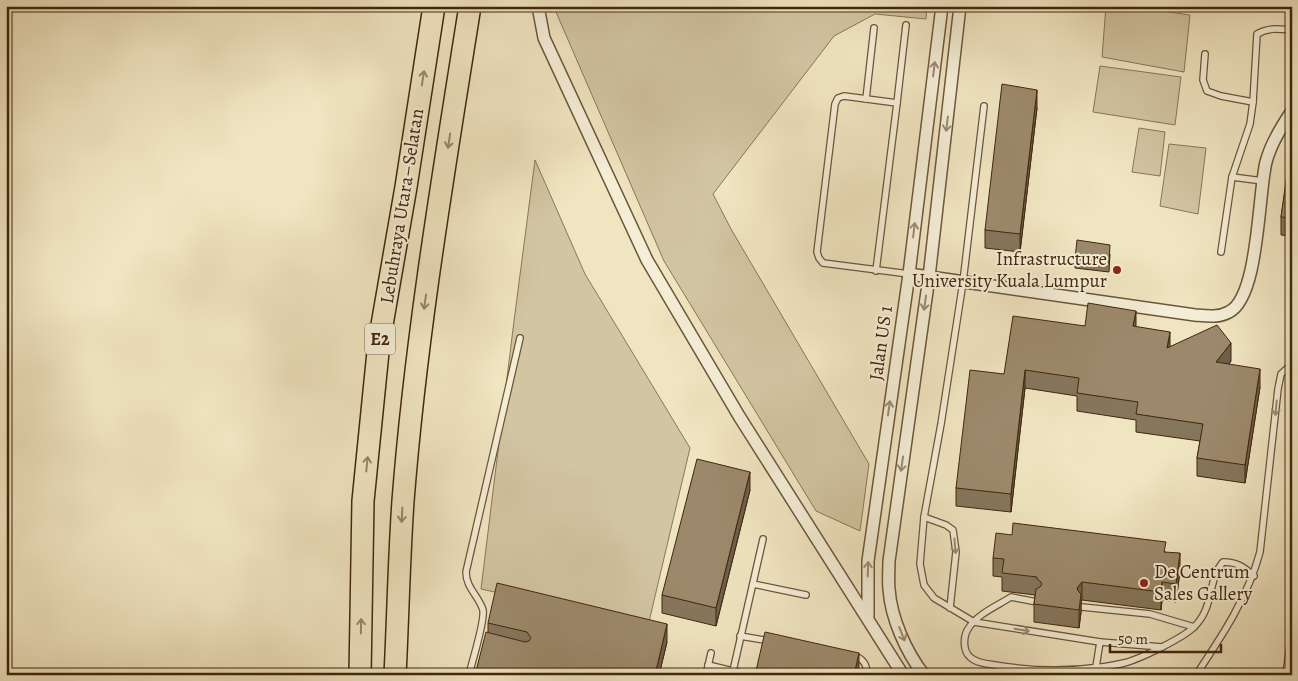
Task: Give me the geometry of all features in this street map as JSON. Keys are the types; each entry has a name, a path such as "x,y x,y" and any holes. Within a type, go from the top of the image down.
{"highway":[{"name":"Lebuhraya Utara–Selatan","path":"360,675 363,501 380,342 434,6"},
{"name":"Lebuhraya Utara–Selatan","path":"395,675 403,501 418,355 439,200 470,6"}],"street":[{"path":"538,6 544,38 647,260 739,416 903,675"},
{"name":"Jalan US 1","path":"868,618 868,560 908,274 942,6"},
{"name":"Jalan US 1","path":"924,675 904,641 894,614 889,590 889,561 929,277 960,6"},
{"path":"908,274 1195,315 1215,316 1230,312 1241,299 1248,284 1266,161 1272,144 1292,111"}],"lane":[{"path":"1263,6 1274,6"},
{"path":"876,271 906,25"},
{"path":"866,99 874,28"},
{"path":"1221,252 1232,178 1250,124 1257,34 1274,28 1292,30"},
{"path":"1205,54 1203,80 1207,91 1221,96 1253,102"},
{"path":"897,103 844,96 838,98 835,104 817,252 823,263 908,274"},
{"path":"984,106 963,282 941,424 924,517 920,564 924,585 934,598 974,622 1100,642 1162,647"},
{"path":"1232,178 1263,181"},
{"path":"469,675 483,611 466,580 466,572 520,338"},
{"path":"1196,675 1224,633 1254,576 1260,552 1278,389 1282,374 1292,364"},
{"path":"924,517 946,525 953,530 956,552 950,608"},
{"path":"733,671 763,538"},
{"path":"1037,602 1011,598 981,616 968,629 965,637 965,649 970,658 980,662 1039,671 1067,671 1124,663 1180,638 1194,627 1204,614 1210,600 1217,569 1224,562 1242,565 1254,576"},
{"path":"753,584 806,595"},
{"path":"1082,607 1150,614 1194,627"},
{"path":"1286,675 1292,628"},
{"path":"740,636 780,643"},
{"path":"1096,667 1100,642"},
{"path":"477,643 485,645"},
{"path":"706,675 710,652"},
{"path":"849,656 858,657 864,662 867,669 866,675"},
{"path":"708,665 749,675"}],"shaded area":[{"path":"556,6 927,6 926,19 875,14 834,36 713,194 731,229 869,464 860,531 816,511 664,261 556,12"},
{"path":"1106,6 1127,6 1190,15 1184,72 1102,57"},
{"path":"1100,66 1181,77 1175,125 1093,112"},
{"path":"1139,128 1165,132 1160,176 1132,172"},
{"path":"1169,144 1206,148 1198,214 1160,206"},
{"path":"535,160 585,274 690,448 648,626 481,589"}],"building":[{"path":"1002,84 1037,90 1020,234 985,230"},
{"path":"1292,145 1292,218 1281,217"},
{"path":"1077,240 1110,245 1109,263 1075,259"},
{"path":"1088,303 1136,311 1133,326 1170,332 1167,348 1217,325 1231,343 1216,362 1260,369 1245,465 1197,458 1203,424 1136,414 1138,402 1077,393 1079,378 1025,370 1011,494 956,488 970,370 1004,374 1013,316 1085,326"},
{"path":"697,459 750,472 716,608 662,595"},
{"path":"1013,523 1166,542 1164,552 1180,553 1176,584 1162,582 1161,592 1082,582 1077,588 1081,594 1079,610 1034,604 1036,589 1042,584 1037,577 1002,573 1004,559 993,558 996,533 1012,535"},
{"path":"497,583 667,624 655,675 475,675 486,632 525,642 531,638 527,632 488,623"},
{"path":"765,632 859,653 854,675 755,675"}],"place":[{"name":"Infrastructure University Kuala Lumpur","path":"1117,270"},
{"name":"De Centrum Sales Gallery","path":"1144,583"}]}
